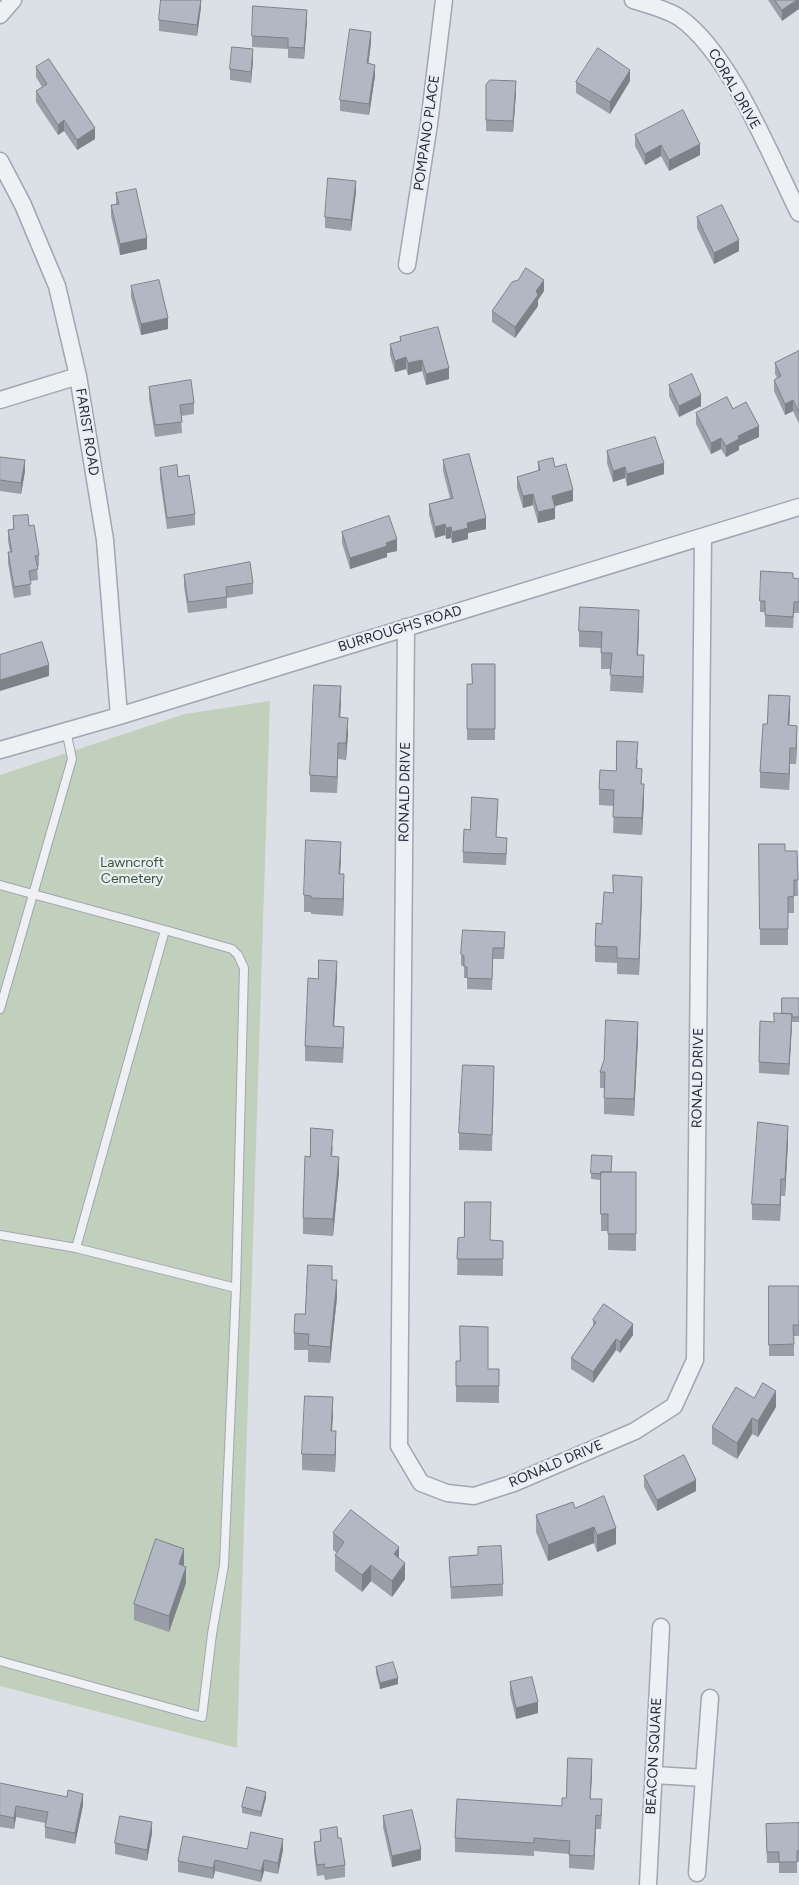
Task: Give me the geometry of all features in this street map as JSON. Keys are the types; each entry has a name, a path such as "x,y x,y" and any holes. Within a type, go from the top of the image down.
{"street":[{"path":"0,15 13,0"},
{"name":"POMPANO PLACE","path":"407,265 429,124 444,0"},
{"name":"CORAL DRIVE","path":"633,0 680,18 709,46 738,91 799,213"},
{"name":"FARIST ROAD","path":"0,161 23,205 57,286 78,376 105,540 119,716"},
{"path":"0,400 78,376"},
{"name":"BURROUGHS ROAD","path":"0,750 119,716 799,507"},
{"name":"RONALD DRIVE","path":"406,627 399,1446 421,1483 446,1494 474,1496 514,1482 635,1431 674,1406 695,1360 703,537"},
{"name":"BEACON SQUARE","path":"648,1885 660,1627"},
{"path":"697,1873 710,1698"},
{"path":"654,1775 704,1778"}],"lane":[{"path":"0,1009 72,759 66,730"},
{"path":"0,885 232,949 238,955 244,968 236,1288 224,1566 212,1634 202,1717 0,1661"},
{"path":"76,1248 165,930"},
{"path":"0,1235 76,1248 236,1288"}],"green space":[{"name":"Lawncroft Cemetery","path":"270,701 237,1748 0,1686 0,775 185,714"}],"building":[{"path":"161,0 201,0 197,25 159,20"},
{"path":"775,0 797,0 782,10"},
{"path":"253,6 307,10 304,48 288,47 288,38 252,36"},
{"path":"350,29 371,32 367,63 375,65 369,104 340,100"},
{"path":"232,47 253,49 251,72 230,69"},
{"path":"598,48 630,70 610,102 576,82"},
{"path":"49,59 95,128 77,140 64,120 58,125 36,91 47,84 36,67"},
{"path":"490,80 516,81 513,121 486,120 486,85"},
{"path":"683,110 700,144 669,160 661,145 645,154 635,135"},
{"path":"328,178 356,181 351,220 325,217"},
{"path":"136,189 147,238 120,244 111,205 119,204 116,193"},
{"path":"722,205 739,240 714,253 697,217"},
{"path":"526,268 544,280 536,291 538,295 515,327 492,311 512,282 518,280"},
{"path":"159,280 168,318 141,324 131,286"},
{"path":"438,327 449,368 426,374 422,360 408,363 406,357 395,361 390,344 401,341 400,337"},
{"path":"799,351 799,412 793,400 785,404 774,380 781,376 775,363"},
{"path":"692,374 701,395 679,406 669,385"},
{"path":"191,380 194,403 180,405 182,422 155,425 149,387"},
{"path":"727,397 733,409 746,402 759,426 738,436 739,439 726,446 721,438 711,443 696,413"},
{"path":"655,437 664,463 627,474 625,467 613,471 607,451"},
{"path":"469,454 486,518 467,523 468,528 452,532 451,527 446,528 445,524 435,527 429,504 453,498 443,460"},
{"path":"0,457 25,460 21,483 0,480"},
{"path":"553,458 555,467 566,464 573,490 552,496 555,508 538,512 533,494 523,496 517,477 540,470 538,462"},
{"path":"177,465 178,477 189,475 195,514 167,518 160,468"},
{"path":"28,515 29,526 34,525 39,555 35,556 38,569 29,571 31,584 14,587 8,552 12,552 8,530 14,529 13,516"},
{"path":"389,516 397,539 386,543 387,546 350,558 342,532"},
{"path":"250,562 253,583 226,587 227,597 188,602 184,575"},
{"path":"761,571 793,573 793,578 799,579 799,602 794,602 793,617 765,615 765,601 760,601"},
{"path":"580,607 639,610 637,655 644,655 643,677 610,675 612,653 601,653 602,632 579,631"},
{"path":"42,642 49,665 0,680 0,655"},
{"path":"472,664 495,664 495,729 467,729 467,684 472,684"},
{"path":"314,685 341,686 339,717 348,718 346,743 338,743 337,777 310,775"},
{"path":"769,695 790,696 788,725 797,726 796,748 790,748 789,774 760,772 763,724 767,724"},
{"path":"617,741 638,742 636,768 642,769 641,784 644,784 642,818 613,817 614,790 599,789 600,770 616,771"},
{"path":"472,797 498,799 496,837 507,838 506,854 463,852 464,829 470,830"},
{"path":"306,840 341,842 339,874 344,874 343,899 311,898 311,896 304,895"},
{"path":"759,844 785,844 785,851 797,851 798,880 794,880 794,896 788,897 788,929 760,929"},
{"path":"613,875 642,877 639,959 617,958 617,947 595,946 596,923 602,924 604,892 613,893"},
{"path":"463,930 505,932 504,948 493,948 492,979 467,978 467,967 464,966 464,956 461,954"},
{"path":"319,960 337,961 333,1026 344,1027 343,1048 305,1046 308,978 318,979"},
{"path":"782,998 799,998 799,1017 792,1017 792,1014 782,1013"},
{"path":"774,1013 792,1014 789,1064 759,1062 760,1021 774,1022"},
{"path":"606,1020 638,1022 634,1099 604,1098 605,1072 600,1072 604,1060"},
{"path":"463,1065 494,1066 492,1135 459,1133"},
{"path":"758,1122 788,1126 785,1179 781,1179 780,1205 752,1204"},
{"path":"311,1128 333,1130 331,1156 339,1157 333,1219 303,1218 305,1156 310,1157"},
{"path":"592,1155 612,1156 611,1172 591,1173"},
{"path":"601,1172 636,1172 636,1234 608,1234 608,1214 601,1214"},
{"path":"465,1202 491,1202 490,1240 503,1241 503,1259 457,1259 458,1238 464,1237"},
{"path":"308,1265 332,1266 332,1280 337,1280 330,1347 308,1345 309,1334 294,1333 295,1314 305,1314"},
{"path":"769,1286 799,1286 799,1325 793,1325 794,1344 769,1345"},
{"path":"604,1304 633,1324 620,1342 616,1339 593,1372 571,1358 596,1322 593,1320"},
{"path":"460,1326 488,1327 488,1369 499,1369 499,1386 456,1386 456,1361 460,1361"},
{"path":"763,1383 776,1391 758,1421 752,1418 737,1443 712,1427 736,1387 754,1398"},
{"path":"305,1396 333,1397 331,1431 336,1431 335,1455 302,1454"},
{"path":"684,1455 696,1480 657,1500 644,1476"},
{"path":"604,1496 616,1528 597,1535 594,1527 548,1545 536,1515 573,1502 575,1508"},
{"path":"351,1510 399,1547 394,1554 405,1563 392,1581 371,1565 362,1575 335,1555 344,1542 333,1533"},
{"path":"156,1539 184,1549 179,1564 186,1567 169,1616 134,1604"},
{"path":"501,1546 503,1584 451,1587 449,1557 478,1555 478,1547"},
{"path":"393,1662 398,1678 380,1683 376,1667"},
{"path":"532,1677 538,1702 516,1708 510,1682"},
{"path":"568,1758 592,1759 590,1799 602,1799 601,1816 596,1815 594,1856 569,1855 570,1841 534,1838 534,1843 455,1838 457,1799 562,1806 562,1798 566,1798"},
{"path":"0,1783 67,1797 68,1790 83,1794 75,1833 45,1827 48,1812 16,1806 14,1818 0,1815"},
{"path":"247,1787 266,1792 261,1812 242,1807"},
{"path":"412,1810 421,1849 392,1856 383,1816"},
{"path":"120,1816 152,1822 147,1850 115,1843"},
{"path":"799,1823 797,1862 779,1862 779,1852 767,1852 766,1824"},
{"path":"337,1827 338,1838 341,1838 345,1865 325,1868 324,1864 317,1865 314,1842 321,1841 320,1830"},
{"path":"251,1832 283,1839 278,1863 264,1860 261,1871 215,1860 213,1868 178,1861 183,1836 247,1849"}]}
